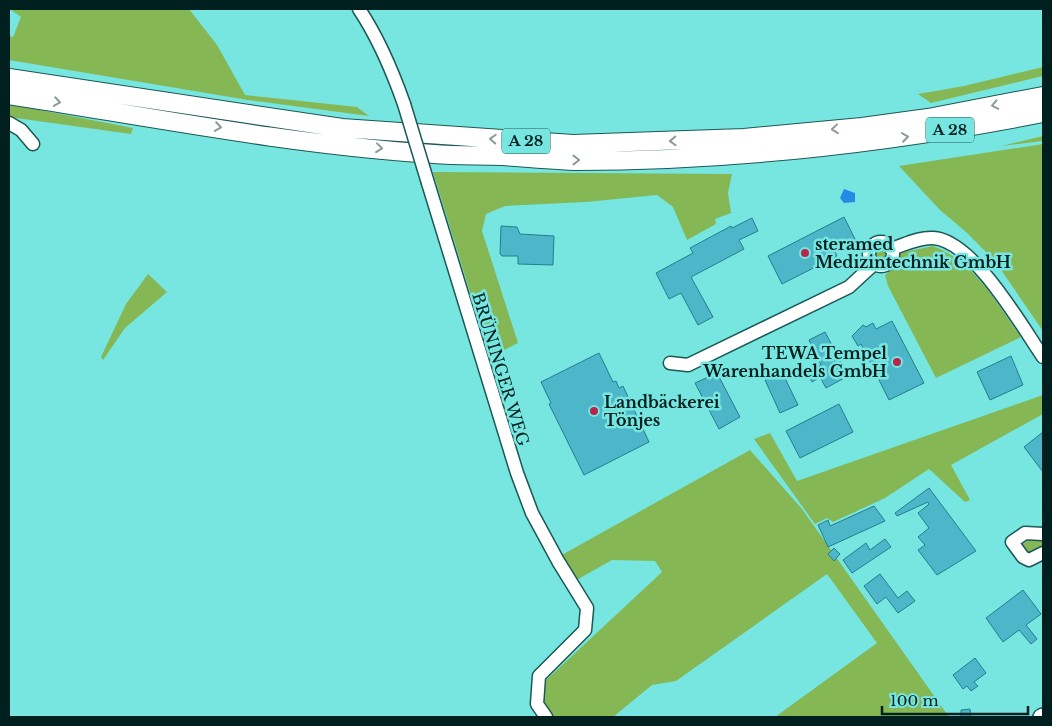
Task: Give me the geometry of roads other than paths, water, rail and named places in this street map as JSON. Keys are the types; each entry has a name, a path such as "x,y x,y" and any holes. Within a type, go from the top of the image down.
{"highway":[{"name":"A 28","path":"9,78 342,128 573,144 744,138 842,128 928,118 1043,96"},
{"name":"A 28","path":"9,95 339,144 434,154 573,161 746,154 857,144 929,134 1043,113"}],"street":[{"name":"BRÜNINGER WEG","path":"359,9 376,34 390,64 404,104 517,473 532,513 558,562 587,608 585,630 540,676 537,704 546,717"},
{"path":"9,123 21,130 33,144"},
{"path":"891,249 932,238 949,242 960,248 982,270 1042,353"},
{"path":"882,242 891,249 892,256 888,263 881,266 874,264 868,254 874,244 882,242"},
{"path":"670,363 688,365 830,297 849,287 874,264"},
{"path":"1043,534 1025,533 1012,542 1023,557 1029,560 1043,553"}],"water":[{"path":"844,189 855,193 855,202 844,203 840,198"}],"place":[{"name":"steramed Medizintechnik GmbH","path":"805,253"},
{"name":"TEWA Tempel Warenhandels GmbH","path":"897,362"},
{"name":"Landbäckerei Tönjes","path":"594,411"}]}
